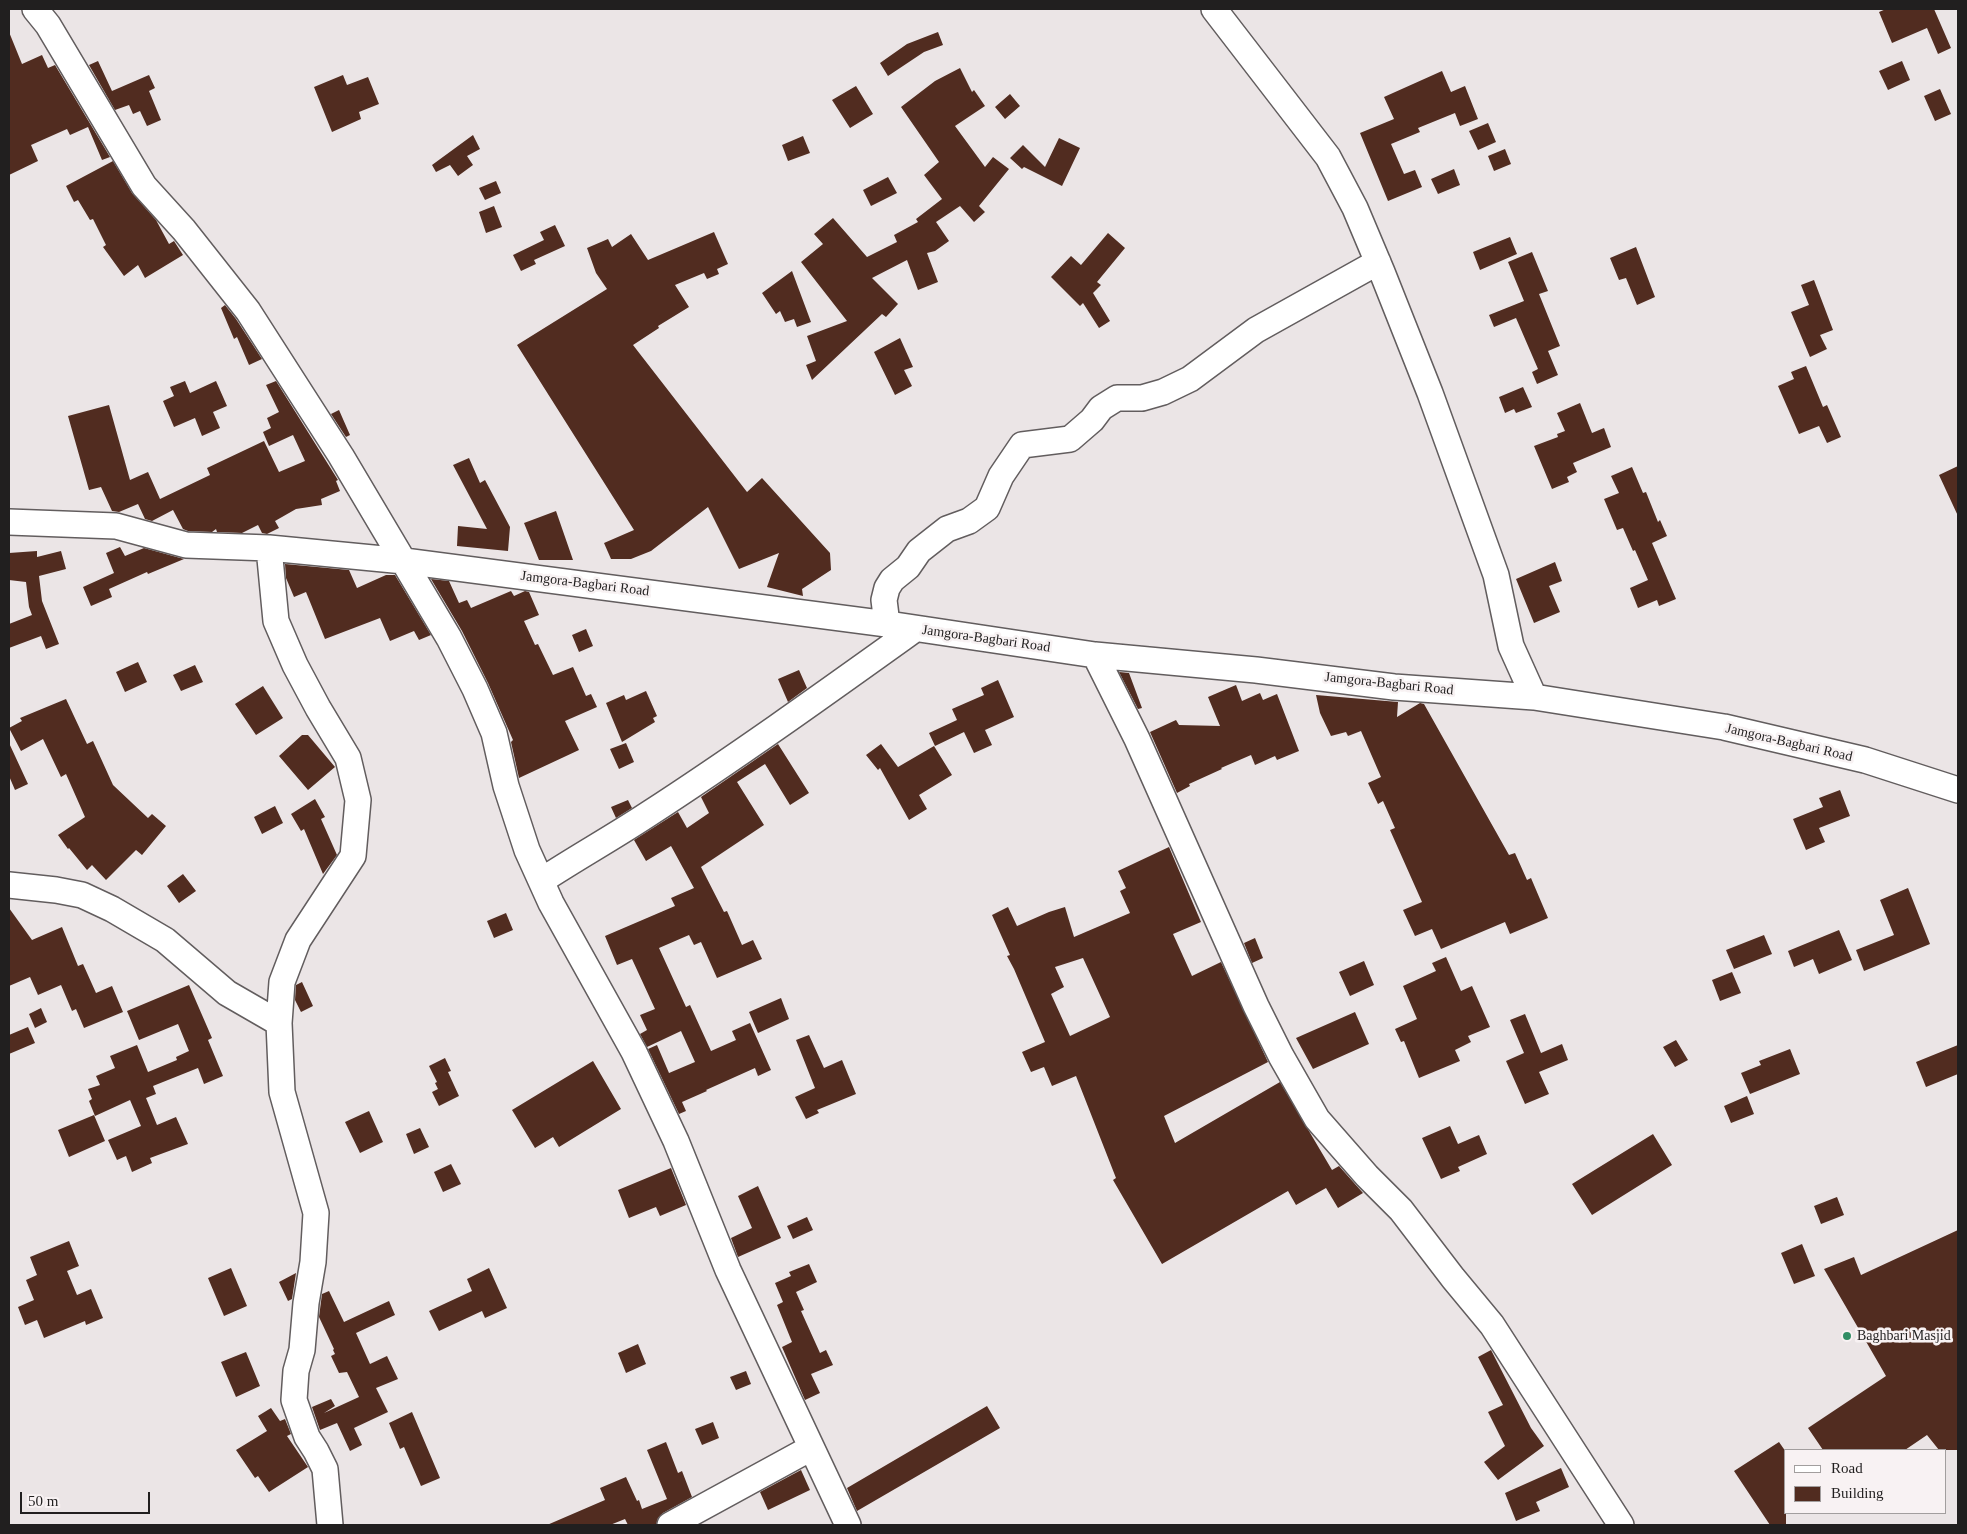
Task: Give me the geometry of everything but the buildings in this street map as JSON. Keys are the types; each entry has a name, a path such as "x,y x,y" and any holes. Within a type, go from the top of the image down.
{"street":[{"path":"35,9 48,25 144,186 184,230 248,311 341,456 449,638 479,697 494,733 506,786 526,850 551,903 634,1052 676,1141 728,1270 848,1525"},
{"path":"1214,9 1328,157 1355,208 1430,393 1496,576 1511,646 1534,697"},
{"path":"887,624 884,600 887,588 892,580 908,567 919,551 947,529 969,521 987,508 1002,476 1022,446 1070,439 1092,420 1101,408 1117,398 1142,398 1163,392 1190,379 1256,330 1378,262"},
{"name":"Jamgora-Bagbari Road","path":"9,522 116,526 186,545 269,548 404,561 887,624 1095,655 1256,670 1394,687 1534,697 1724,727 1865,760 1958,790"},
{"path":"269,548 276,620 295,665 348,758 358,800 353,856 298,940 282,982 279,1023 282,1092 316,1212 313,1262 306,1303 302,1350 296,1371 294,1400 307,1437 325,1469 330,1525"},
{"path":"541,881 584,852 646,816 800,711 915,628"},
{"path":"1095,655 1137,738 1256,1006 1281,1056 1317,1119 1367,1176 1401,1210 1492,1325 1621,1525"},
{"path":"9,885 82,895 112,909 165,940 227,993 279,1023"},
{"path":"670,1525 811,1448"}],"place":[{"name":"Baghbari Masjid","path":"1847,1336"}]}
